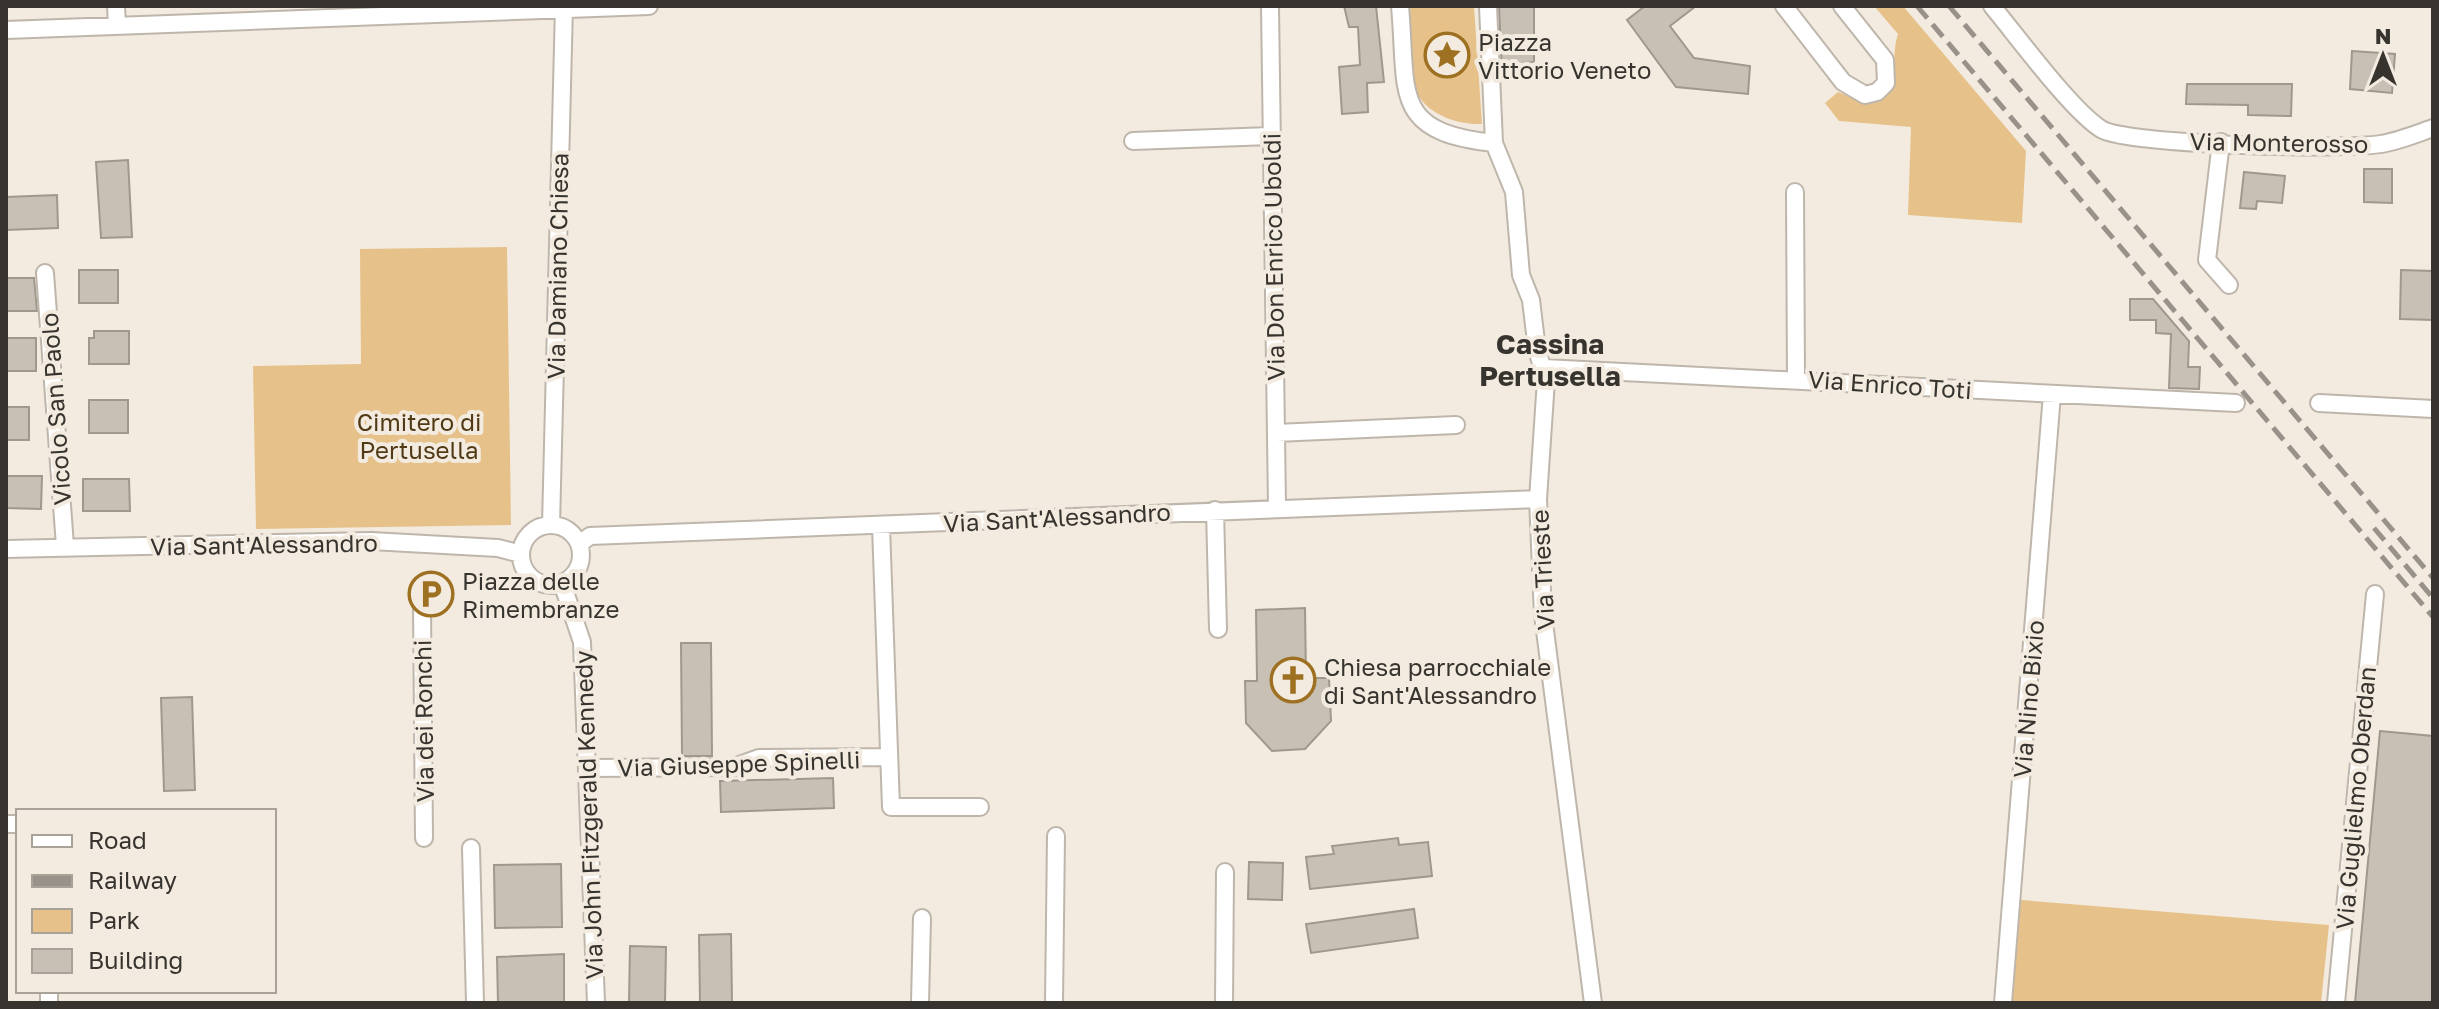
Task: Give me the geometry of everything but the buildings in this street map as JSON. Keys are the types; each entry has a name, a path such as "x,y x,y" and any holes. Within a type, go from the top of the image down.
{"street":[{"path":"116,6 117,26"},
{"path":"6,30 117,26 314,12 649,6"},
{"name":"Via Don Enrico Uboldi","path":"1270,6 1277,507"},
{"path":"1400,6 1409,103 1423,125 1445,135 1494,143 1488,6"},
{"path":"1784,6 1843,82 1865,95 1877,92 1886,83 1885,60 1842,6"},
{"name":"Via Monterosso","path":"1992,6 2092,122 2101,129 2122,136 2360,146 2401,140 2433,128"},
{"name":"Via Damiano Chiesa","path":"551,525 564,8"},
{"path":"1133,141 1270,136"},
{"path":"2221,142 2207,260 2229,285"},
{"name":"Via Trieste","path":"1494,143 1514,192 1521,275 1531,300 1537,350 1544,368 1543,460 1538,499 1543,615 1593,1003"},
{"path":"1795,192 1796,378"},
{"name":"Vicolo San Paolo","path":"45,273 65,546"},
{"name":"Via Enrico Toti","path":"1544,368 1796,378 2236,403"},
{"name":"Via Nino Bixio","path":"2003,1003 2052,394"},
{"path":"2319,403 2433,409"},
{"path":"1276,433 1456,425"},
{"name":"Via Sant'Alessandro","path":"579,544 590,536 1538,499"},
{"path":"1215,510 1218,629"},
{"path":"551,525 566,529 579,544 580,564 575,573 562,583 545,584 536,580 523,566 521,554 529,535 551,525"},
{"path":"881,526 891,807 980,807"},
{"name":"Via Sant'Alessandro","path":"6,549 371,541 498,548 521,554"},
{"name":"Via John Fitzgerald Kennedy","path":"562,583 582,642 596,1003"},
{"name":"Via Guglielmo Oberdan","path":"2336,1003 2375,594"},
{"name":"Via dei Ronchi","path":"422,604 424,838"},
{"name":"Via Giuseppe Spinelli","path":"589,768 734,767 759,758 889,757"},
{"path":"1054,1003 1056,836"},
{"path":"471,848 475,1003"},
{"path":"1224,1003 1225,872"},
{"path":"920,1003 922,918"}],"green space":[{"path":"1410,6 1474,6 1482,124 1442,116 1419,97 1411,70"},
{"path":"1874,6 1903,6 2026,151 2022,223 1908,215 1911,127 1839,121 1825,103 1838,92 1869,104 1888,91 1894,75 1898,34"},
{"name":"Cimitero di Pertusella","path":"507,247 511,525 256,529 253,366 361,364 360,249"},
{"path":"2021,900 2329,925 2321,1003 2012,1003"}],"railway":[{"path":"1917,6 2433,617"},
{"path":"1949,6 2433,578"},
{"path":"2374,528 2433,598"}],"place":[{"name":"Piazza Vittorio Veneto","path":"1447,55"},
{"name":"Piazza delle Rimembranze","path":"431,594"},
{"name":"Chiesa parrocchiale di Sant'Alessandro","path":"1293,680"}],"district":[{"name":"Cassina Pertusella","path":"1550,359"}]}
